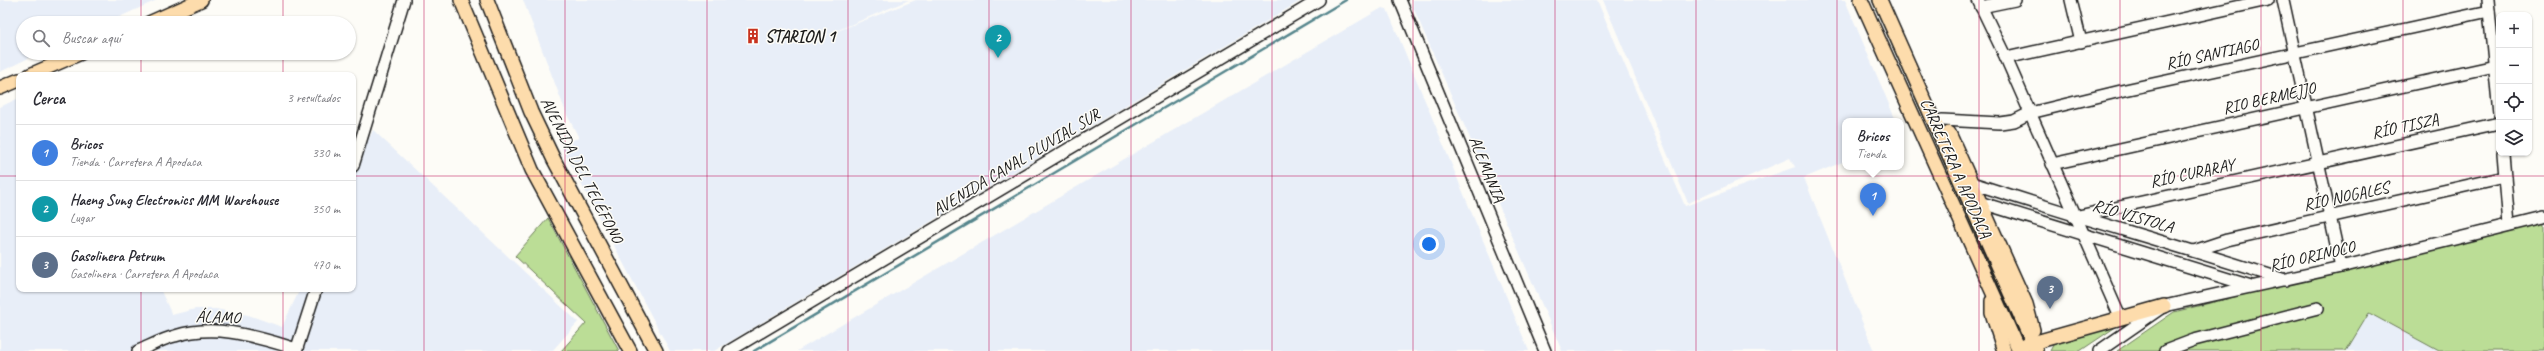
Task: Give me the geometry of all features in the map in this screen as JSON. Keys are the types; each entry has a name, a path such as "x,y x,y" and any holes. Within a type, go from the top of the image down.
{"main road":[{"path":"165,16 201,0"},
{"path":"461,0 532,170 630,351"},
{"name":"AVENIDA DEL TELÉFONO","path":"487,0 531,112 554,160 656,351"},
{"name":"CARRETERA A APODACA","path":"1861,0 1992,296 2013,350"},
{"name":"CARRETERA A APODACA","path":"1880,0 2034,346"},
{"path":"1890,0 1942,120 1982,203 2029,310 2034,346"},
{"path":"37,72 65,60"},
{"path":"0,88 16,81"},
{"path":"2013,350 2034,346 2120,317 2164,306"}],"street":[{"path":"356,156 404,0"},
{"name":"AVENIDA CANAL PLUVIAL SUR","path":"729,351 1319,0"},
{"name":"ALEMANIA","path":"1400,0 1545,351"},
{"path":"2015,0 1979,4 2006,58 2074,217 2120,317"},
{"path":"2071,0 2081,42"},
{"path":"2006,58 2268,0"},
{"path":"2283,0 2341,268"},
{"path":"2488,5 2497,84"},
{"name":"RÍO SANTIAGO","path":"1942,120 2000,123 2014,121 2030,113 2294,53 2488,5"},
{"name":"RIO BERMEJJO","path":"2052,164 2495,66"},
{"name":"RÍO TISZA","path":"2318,163 2496,124"},
{"path":"2503,156 2509,226"},
{"name":"RÍO CURARAY","path":"2074,217 2318,163"},
{"name":"RÍO NOGALES","path":"2194,251 2227,240 2505,177"},
{"name":"RÍO VISTOLA","path":"1972,183 2074,217 2194,251 2285,280"},
{"name":"RÍO VISTOLA","path":"1982,203 2252,287"},
{"name":"RÍO ORINOCO","path":"2099,351 2164,306 2341,268 2544,217"},
{"path":"297,350 315,292"},
{"path":"2165,351 2194,340 2318,308"},
{"name":"ÁLAMO","path":"138,351 174,336 209,330 245,334 297,350"}],"shaded area":[{"path":"0,0 157,0 122,16 16,16 16,60 25,60 0,72"},
{"path":"523,0 909,0 817,39 916,0 1302,0 714,351 670,351 560,144 579,138 567,115"},
{"path":"1413,0 1597,0 1685,206 1795,167 1790,158 1688,203 1603,0 1845,0 1895,118 1842,118 1842,162 1804,178 1874,351 1562,351 1413,7"},
{"path":"1382,8 1387,9 1529,351 797,351"},
{"path":"16,99 16,292 161,292 172,315 195,309 216,309 248,315 282,327 299,292 356,292 356,167 373,130 578,322 552,351 0,351 0,107"},
{"path":"2369,313 2439,351 2346,351"}],"green space":[{"path":"1872,0 1877,0 2023,337 2019,332"},
{"path":"548,218 619,351 561,351 586,323 515,256"},
{"path":"2544,223 2544,351 2439,351 2369,313 2346,351 2117,351 2174,312 2514,227"},
{"path":"2129,318 2080,351 2050,351 2055,341"}],"waterway":[{"path":"754,351 1346,0"}],"place":[{"name":"STARION 1","path":"753,36"},
{"name":"Haeng Sung Electronics MM Warehouse","path":"998,58"},
{"name":"Bricos","path":"1873,216"},
{"name":"Gasolinera Petrum","path":"2050,309"}]}
